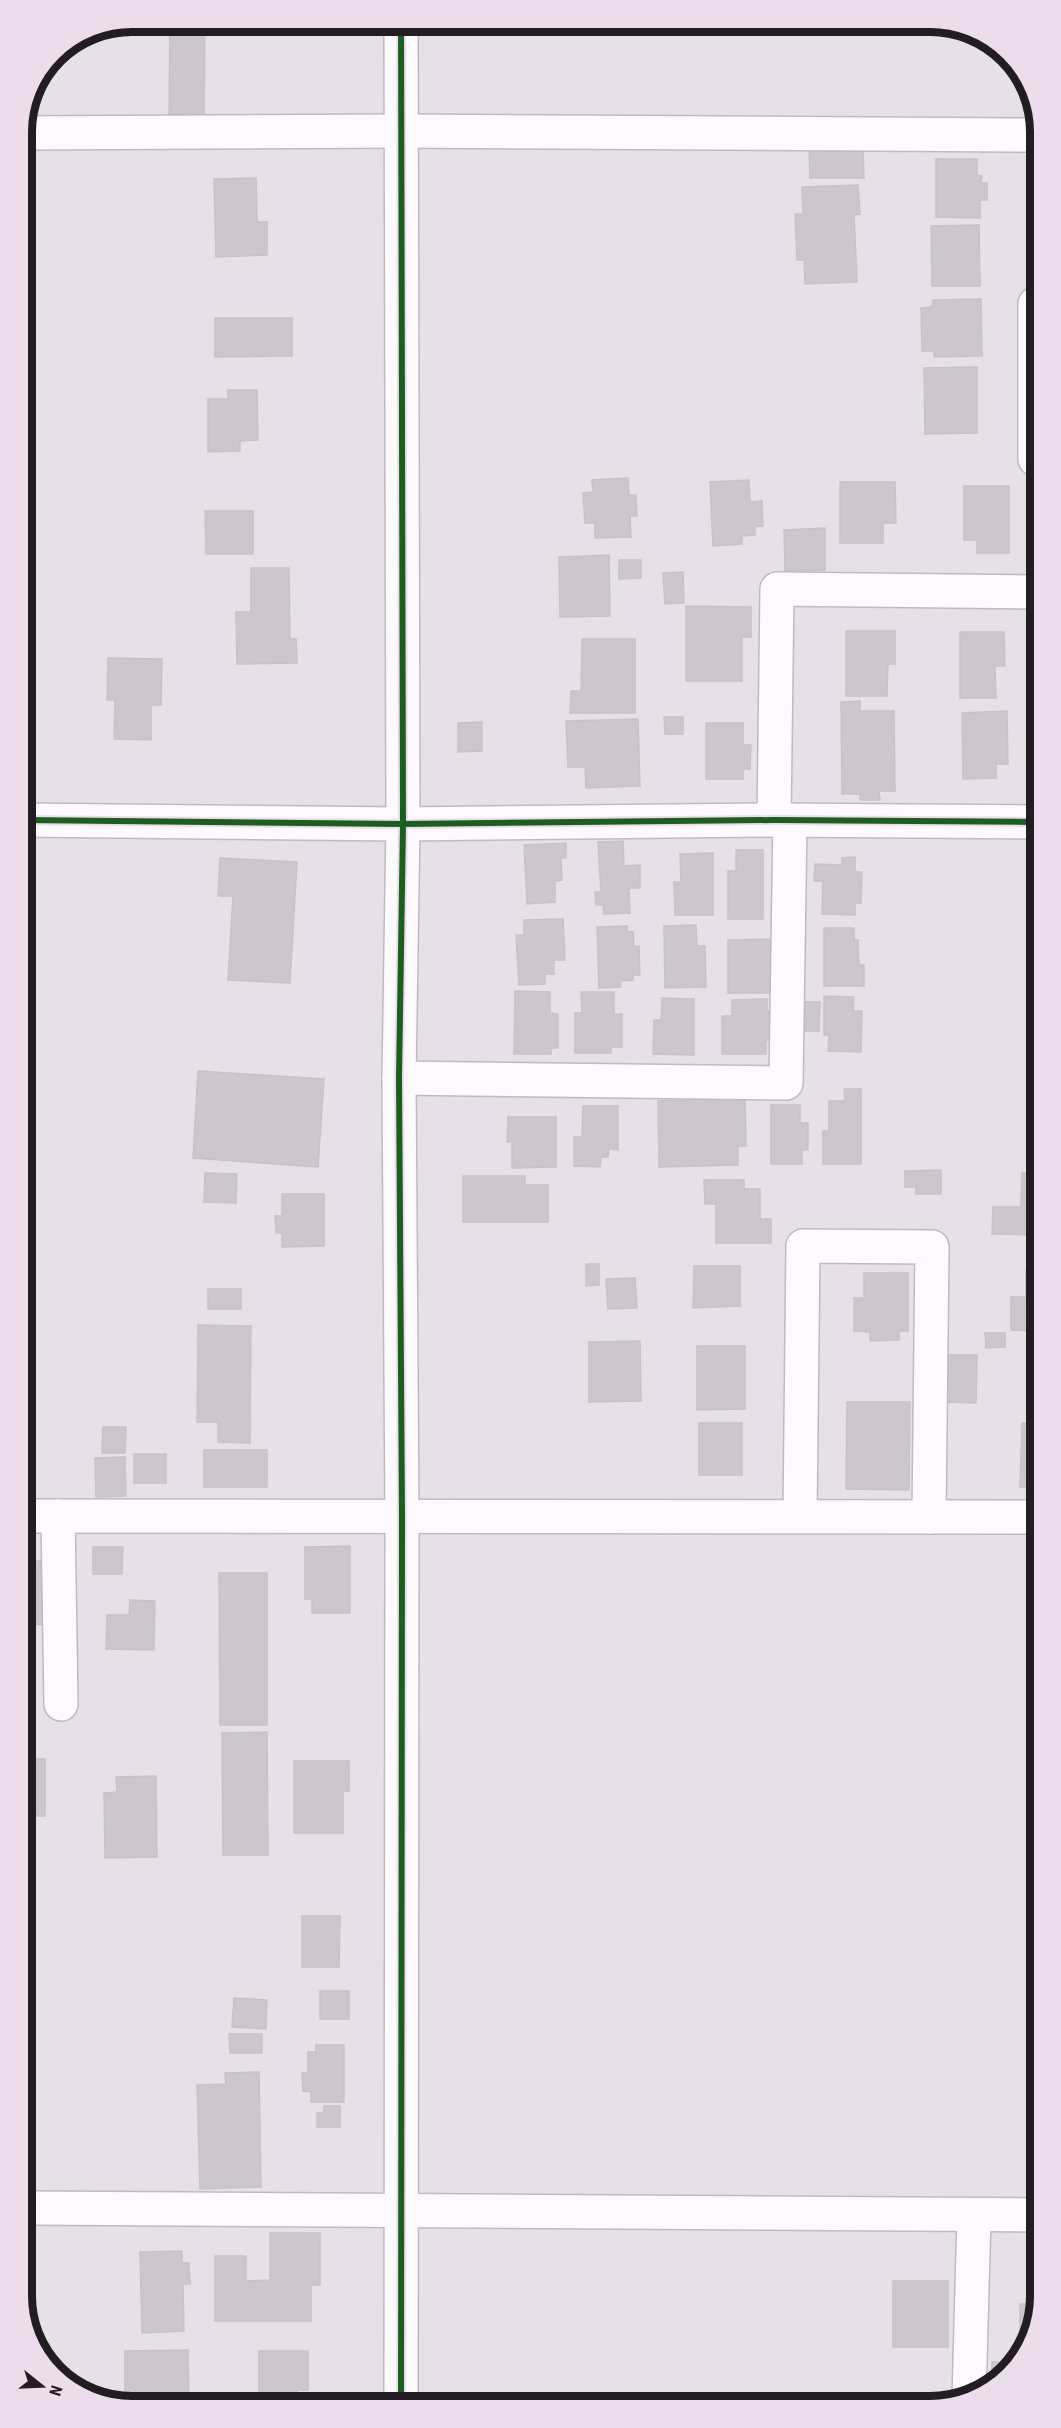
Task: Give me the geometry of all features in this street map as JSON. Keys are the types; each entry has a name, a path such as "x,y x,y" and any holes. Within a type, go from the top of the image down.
{"street":[{"path":"401,32 403,824 399,1078 402,1517 401,2396"},
{"path":"32,133 401,131 1030,135"},
{"path":"399,1078 786,1083 777,589 1030,592"},
{"path":"32,820 403,824 782,820 1030,822"},
{"path":"800,1516 803,1246 827,1246 932,1247 929,1517"},
{"path":"32,1516 1030,1517"},
{"path":"58,1516 61,1704"},
{"path":"32,2208 1030,2215"},
{"path":"969,2388 974,2215"}],"building":[{"path":"170,32 205,32 204,117 169,117"},
{"path":"863,150 864,178 810,178 809,151"},
{"path":"936,159 977,159 977,175 982,176 981,183 987,183 987,200 980,200 980,218 936,217"},
{"path":"256,178 257,222 267,222 267,255 216,257 214,179"},
{"path":"858,185 860,214 854,215 857,282 805,284 804,260 797,260 795,214 803,214 802,187"},
{"path":"979,225 980,286 932,286 931,226"},
{"path":"981,299 982,356 934,357 934,351 922,351 921,308 932,307 933,300"},
{"path":"215,318 292,318 292,356 215,357"},
{"path":"977,367 977,433 925,434 924,368"},
{"path":"228,390 257,390 258,440 240,441 240,451 208,452 208,399 228,399"},
{"path":"628,478 629,495 636,495 637,516 630,516 631,537 595,538 595,523 585,523 583,493 593,492 592,480"},
{"path":"749,480 750,502 762,501 763,526 755,526 755,535 742,536 742,544 713,546 710,482"},
{"path":"840,482 895,482 896,523 883,523 883,543 840,543"},
{"path":"964,486 1009,486 1009,553 977,553 977,540 964,540"},
{"path":"205,511 253,511 253,554 206,554"},
{"path":"825,528 825,570 785,571 784,530"},
{"path":"609,555 610,616 560,617 559,557"},
{"path":"619,560 641,560 641,578 619,579"},
{"path":"251,568 289,568 290,639 296,639 297,663 237,664 236,612 251,612"},
{"path":"683,572 684,603 665,604 663,573"},
{"path":"686,606 751,607 751,637 742,637 742,681 686,681"},
{"path":"846,631 895,631 895,664 888,664 887,696 846,696"},
{"path":"960,632 1004,632 1005,666 995,666 996,698 960,698"},
{"path":"582,639 635,639 635,713 570,713 571,691 581,691"},
{"path":"108,658 162,659 161,705 151,705 151,740 114,739 115,700 107,700"},
{"path":"860,701 860,711 894,711 895,791 879,791 880,800 860,800 860,794 842,794 841,702"},
{"path":"1007,711 1008,764 996,764 996,778 963,779 962,713"},
{"path":"664,717 683,717 683,734 665,734"},
{"path":"638,719 640,786 586,788 585,767 568,767 566,721"},
{"path":"482,722 482,751 458,752 458,723"},
{"path":"706,723 743,723 743,745 751,745 750,769 743,769 743,779 706,779"},
{"path":"623,841 624,866 640,865 640,888 629,888 630,913 604,914 603,905 596,905 595,892 601,892 598,842"},
{"path":"566,843 566,858 561,858 562,880 555,881 555,902 527,904 524,845"},
{"path":"736,850 763,850 763,919 728,919 728,871 736,871"},
{"path":"713,853 713,915 675,915 674,882 681,882 680,854"},
{"path":"855,857 855,872 862,872 861,903 855,903 855,915 822,914 823,881 814,881 815,864 842,865 842,858"},
{"path":"220,858 297,862 290,983 228,980 233,896 218,896"},
{"path":"563,919 565,960 554,960 554,974 545,974 545,984 519,985 516,935 524,935 524,920"},
{"path":"696,925 697,946 705,946 706,987 665,988 664,926"},
{"path":"627,926 627,931 633,932 634,947 639,946 640,975 633,975 633,980 620,981 621,987 599,988 597,927"},
{"path":"824,928 854,928 854,940 858,940 859,965 864,965 864,986 824,986"},
{"path":"772,939 772,993 728,993 728,940"},
{"path":"515,991 550,992 550,1013 558,1014 558,1048 551,1048 551,1054 514,1054"},
{"path":"581,992 614,992 614,1014 622,1014 622,1047 611,1047 611,1053 575,1053 575,1013 582,1013"},
{"path":"824,996 854,997 853,1011 862,1011 861,1052 828,1051 829,1035 824,1035"},
{"path":"662,998 694,999 694,1055 653,1054 654,1020 661,1020"},
{"path":"767,999 767,1011 774,1011 775,1040 766,1040 766,1054 722,1054 722,1016 732,1016 732,1000"},
{"path":"802,1002 820,1002 819,1031 802,1031"},
{"path":"198,1071 324,1079 318,1167 193,1158"},
{"path":"844,1089 861,1089 861,1164 823,1164 823,1131 829,1131 829,1101 845,1101"},
{"path":"691,1094 745,1098 746,1146 738,1146 738,1165 659,1167 658,1101 691,1100"},
{"path":"771,1105 800,1105 800,1123 808,1123 808,1150 802,1150 802,1164 771,1164"},
{"path":"583,1106 618,1106 618,1150 609,1149 608,1157 601,1157 600,1167 574,1166 574,1137 582,1137"},
{"path":"508,1117 556,1117 556,1167 512,1168 512,1142 507,1142"},
{"path":"941,1170 941,1194 916,1194 916,1187 905,1187 905,1171"},
{"path":"205,1173 237,1174 236,1203 204,1202"},
{"path":"1022,1173 1030,1174 1030,1235 992,1234 993,1207 1021,1207"},
{"path":"463,1176 525,1176 525,1185 548,1185 548,1222 463,1222"},
{"path":"704,1180 744,1180 744,1189 760,1189 760,1219 771,1219 771,1243 716,1243 716,1204 705,1204"},
{"path":"282,1194 324,1194 324,1246 282,1247 282,1233 276,1233 275,1216 282,1216"},
{"path":"586,1264 599,1264 599,1285 586,1286"},
{"path":"694,1266 740,1266 740,1306 693,1308"},
{"path":"1026,1271 1030,1271 1030,1331 1011,1330 1011,1297 1026,1297"},
{"path":"864,1273 908,1273 908,1331 899,1331 899,1340 870,1341 870,1332 854,1331 854,1298 864,1298"},
{"path":"635,1278 637,1308 608,1309 606,1279"},
{"path":"208,1289 241,1289 241,1309 208,1309"},
{"path":"198,1325 251,1326 250,1443 218,1442 218,1422 197,1422"},
{"path":"985,1333 1005,1333 1005,1347 986,1348"},
{"path":"640,1341 641,1401 589,1402 589,1342"},
{"path":"697,1346 745,1346 745,1409 697,1410"},
{"path":"949,1355 977,1355 976,1403 947,1402"},
{"path":"847,1402 910,1402 909,1490 846,1489"},
{"path":"699,1423 742,1423 742,1475 699,1475"},
{"path":"1022,1423 1030,1423 1030,1488 1020,1487"},
{"path":"103,1427 126,1427 125,1453 102,1453"},
{"path":"204,1450 267,1450 267,1487 204,1487"},
{"path":"134,1454 166,1454 166,1483 134,1483"},
{"path":"125,1457 126,1496 96,1497 95,1458"},
{"path":"350,1546 350,1613 312,1613 312,1599 305,1599 305,1547"},
{"path":"93,1547 123,1547 122,1574 93,1574"},
{"path":"41,1561 43,1624 32,1625 32,1562"},
{"path":"219,1573 267,1573 267,1725 220,1725"},
{"path":"130,1600 155,1601 154,1650 106,1649 107,1615 129,1615"},
{"path":"267,1732 268,1855 223,1855 222,1733"},
{"path":"32,1759 45,1759 45,1816 32,1816"},
{"path":"294,1761 349,1761 349,1791 343,1791 343,1833 294,1833"},
{"path":"156,1776 157,1857 105,1858 104,1793 117,1792 116,1777"},
{"path":"302,1916 340,1916 339,1967 302,1967"},
{"path":"320,1991 349,1991 349,2019 320,2019"},
{"path":"234,1998 267,2000 266,2029 232,2027"},
{"path":"229,2034 262,2034 262,2053 230,2053"},
{"path":"316,2045 344,2045 344,2102 311,2102 311,2092 303,2091 302,2073 308,2073 308,2052 316,2052"},
{"path":"259,2072 261,2187 200,2189 197,2085 226,2084 225,2073"},
{"path":"324,2106 340,2106 340,2127 317,2127 317,2113 324,2113"},
{"path":"270,2233 320,2233 320,2285 311,2285 311,2321 215,2321 215,2256 246,2256 246,2281 270,2280"},
{"path":"182,2251 182,2263 189,2263 190,2284 183,2284 184,2331 142,2333 140,2252"},
{"path":"1028,2267 1030,2267 1028,2316 1023,2332 1020,2332 1020,2304 1028,2304"},
{"path":"893,2281 948,2281 948,2347 893,2347"},
{"path":"188,2350 189,2396 125,2396 125,2351"},
{"path":"259,2351 308,2351 308,2390 297,2390 297,2396 259,2396"},
{"path":"992,2362 1004,2362 1000,2367 992,2374"}],"cycle path":[{"path":"401,32 403,824 399,1078 402,1517 401,2396"},
{"path":"32,820 403,824 774,820 1030,822"}]}
